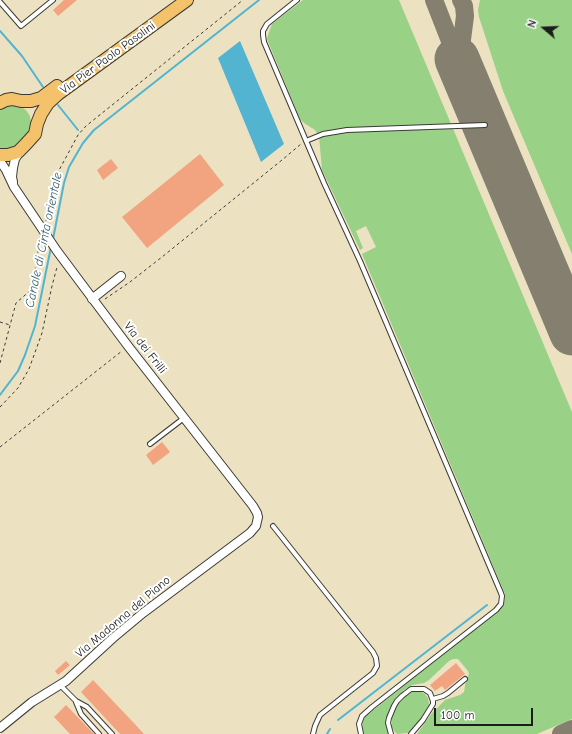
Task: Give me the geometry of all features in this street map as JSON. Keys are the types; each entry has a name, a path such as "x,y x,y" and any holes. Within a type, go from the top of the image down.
{"main road":[{"name":"Via Pier Paolo Pasolini","path":"0,102 12,99 31,101 41,98 176,0"},
{"name":"Via Pier Paolo Pasolini","path":"0,155 8,155 18,152 25,145 35,134 37,124 48,103 58,94 187,0"},
{"path":"21,101 31,106 37,124"}],"street":[{"path":"14,187 12,176 15,159 25,145"},
{"name":"Via dei Frilli","path":"0,161 14,187 94,302 256,510 258,522"},
{"path":"94,302 121,276"},
{"name":"Via Madonna del Piano","path":"1,726 32,702 66,681 143,613 250,533 258,522"}],"lane":[{"path":"0,2 21,26 53,0"},
{"path":"297,0 267,24 263,31 264,42 306,141 363,268 502,593 501,604 496,610 362,716 359,724 361,734"},
{"path":"306,141 323,134 347,130 485,125"},
{"path":"150,444 184,418"},
{"path":"273,526 373,652 376,658 377,666 373,673 320,715 313,734"},
{"path":"433,699 448,693 465,678"},
{"path":"60,685 76,701 87,707 112,734"},
{"path":"391,734 388,723 397,701 411,689 424,689 430,693 433,699 431,708 411,734"},
{"path":"76,701 81,714 99,734"}],"path":[{"path":"0,364 16,303 32,289 40,237 44,231 57,174 78,135 86,126 243,0"},
{"path":"94,302 130,282 301,144"},
{"path":"0,407 18,388 28,369 42,333 56,267 64,259"},
{"path":"0,322 10,325"},
{"path":"0,448 128,346"}],"green space":[{"path":"303,0 399,0 572,412 572,719 537,734 417,734 432,713 445,700 460,695 464,692 466,680 469,674 458,659 449,661 424,683 412,685 404,690 393,704 388,714 387,726 389,734 364,734 362,729 365,717 502,607 505,594 362,254 376,247 366,226 356,231 363,248 360,250 322,170 319,136 315,130 300,119 267,39 272,24"},
{"path":"480,0 572,0 572,254 503,91 479,17 478,10"},
{"path":"11,105 21,107 26,110 30,116 31,128 29,133 16,146 8,149 0,149 0,109"},
{"path":"417,691 425,694 428,698 428,708 411,731 408,733 397,734 392,727 392,718 395,708 402,698 412,692"}],"water":[{"path":"240,41 284,144 261,162 218,58"}],"building":[{"path":"64,0 77,0 58,16 53,10"},
{"path":"200,154 224,185 147,248 122,217"},
{"path":"111,159 118,168 103,180 97,170"},
{"path":"162,442 170,452 153,465 146,455"},
{"path":"66,661 70,665 58,675 55,671"},
{"path":"456,663 465,674 445,690 442,686 435,691 430,685"},
{"path":"93,680 144,734 120,734 81,692"},
{"path":"66,705 94,734 70,734 54,717"}],"waterway":[{"name":"Canale di Cinta orientale","path":"53,239 64,183 69,167 83,143 94,130 259,0"},
{"path":"0,31 22,56 43,87"},
{"path":"58,105 78,130"},
{"name":"Canale di Cinta orientale","path":"0,395 18,371 35,326 51,247"},
{"path":"338,720 487,605"},
{"path":"327,734 330,729"}],"taxiway":[{"path":"434,0 457,59"},
{"path":"461,0 464,6 465,16 460,55 462,68 469,87"},
{"path":"552,286 572,301"},
{"path":"561,734 572,729"}],"runway":[{"path":"457,59 572,333"}]}
